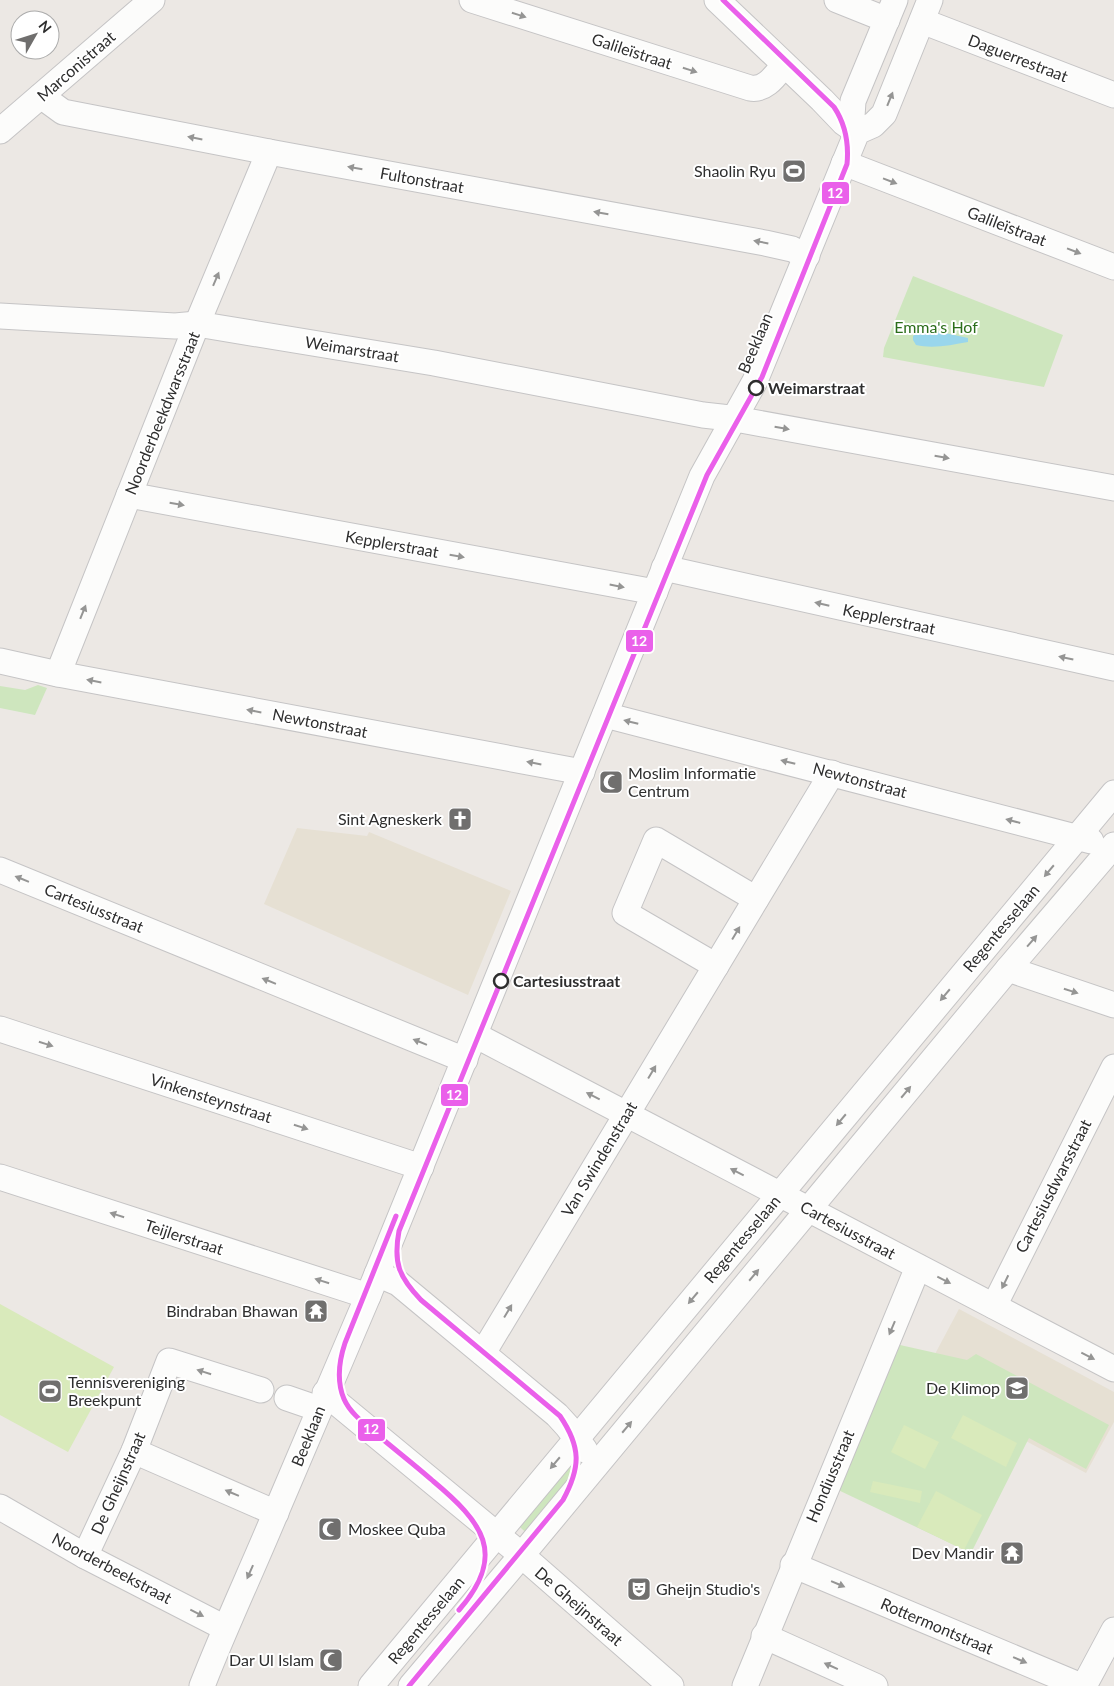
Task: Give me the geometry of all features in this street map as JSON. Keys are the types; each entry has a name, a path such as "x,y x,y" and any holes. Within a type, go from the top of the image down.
{"street":[{"name":"Marconistraat","path":"0,132 152,0"},
{"name":"Galileïstraat","path":"472,0 750,88 763,87 784,65"},
{"path":"717,0 844,123 857,132"},
{"path":"837,0 891,10 853,101 852,117 857,132"},
{"path":"857,132 873,124 884,114 926,11"},
{"name":"Daguerrestraat","path":"926,11 1114,95"},
{"name":"Fultonstraat","path":"41,96 63,112 792,249 803,266"},
{"name":"Beeklaan","path":"202,1686 225,1628 373,1285 702,476 734,419 754,409 765,398 798,318 803,266 857,132"},
{"name":"Noorderbeekdwarsstraat","path":"58,674 197,324 268,152"},
{"name":"Galileïstraat","path":"844,163 1114,267"},
{"name":"Weimarstraat","path":"1,318 175,326 197,324 434,363 703,415 1114,488"},
{"name":"Kepplerstraat","path":"129,496 655,592"},
{"name":"Kepplerstraat","path":"664,568 1114,668"},
{"name":"Newtonstraat","path":"0,661 58,674 582,772"},
{"name":"Newtonstraat","path":"605,715 1113,847"},
{"name":"Van Swindenstraat","path":"483,1353 832,773"},
{"name":"Regentesselaan","path":"371,1686 1114,793"},
{"path":"716,966 625,913 656,840 756,899"},
{"name":"Regentesselaan","path":"411,1686 1008,969 1113,847"},
{"name":"Cartesiusstraat","path":"0,870 465,1060"},
{"path":"1008,969 1114,1005"},
{"name":"Vinkensteynstraat","path":"0,1029 421,1167"},
{"name":"Cartesiusstraat","path":"475,1035 1114,1369"},
{"name":"Cartesiusdwarsstraat","path":"994,1306 1114,1067"},
{"name":"Teijlerstraat","path":"0,1177 373,1285 398,1283 557,1415 596,1464"},
{"name":"Hondiusstraat","path":"745,1686 764,1636 918,1267"},
{"name":"De Gheijnstraat","path":"85,1556 134,1451 169,1361 261,1390"},
{"name":"De Gheijnstraat","path":"287,1398 322,1401 496,1535 671,1686"},
{"path":"134,1451 276,1513"},
{"name":"Noorderbeekstraat","path":"0,1507 85,1556 225,1628"},
{"name":"Rottermontstraat","path":"793,1566 1083,1686"},
{"path":"1083,1686 1114,1630"},
{"path":"764,1636 875,1686"}],"shaded area":[{"path":"297,828 367,836 369,832 511,891 468,995 264,904"},
{"name":"De Klimop","path":"959,1309 1114,1392 1114,1422 1086,1473 919,1384"}],"green space":[{"name":"Emma's Hof","path":"913,276 1063,335 1044,387 883,357 884,348"},
{"path":"38,685 47,688 35,715 0,708 0,686 25,690"},
{"name":"Tennisvereniging Breekpunt","path":"0,1304 114,1367 68,1452 0,1415"},
{"path":"900,1345 967,1360 976,1354 1109,1425 1086,1469 1029,1438 971,1553 836,1489"},
{"path":"963,1415 1017,1443 1006,1467 951,1438"},
{"path":"904,1425 939,1442 925,1469 891,1452"},
{"path":"570,1454 575,1461 572,1481 530,1536 513,1521"},
{"path":"873,1481 922,1491 920,1503 870,1492"},
{"path":"936,1491 982,1515 964,1550 917,1527"}],"water":[{"path":"931,330 968,338 968,342 935,347 916,345 913,336 921,331"}],"transit line":[{"name":"12","path":"409,1686 563,1500 573,1477 576,1457 572,1438 560,1416 413,1292 399,1269 397,1252 399,1231 707,475 762,377 847,164 846,134 834,107 723,0"},
{"name":"12","path":"396,1216 345,1343 340,1364 340,1385 344,1399 355,1415 450,1496 476,1525 483,1540 485,1555 482,1572 474,1590 459,1610"}],"place":[{"name":"Shaolin Ryu","path":"794,171"},
{"name":"Weimarstraat","path":"756,388"},
{"name":"Moslim Informatie Centrum","path":"611,782"},
{"name":"Sint Agneskerk","path":"460,819"},
{"name":"Cartesiusstraat","path":"501,981"},
{"name":"Bindraban Bhawan","path":"316,1311"},
{"name":"De Klimop","path":"1017,1388"},
{"name":"Tennisvereniging Breekpunt","path":"50,1391"},
{"name":"Moskee Quba","path":"330,1529"},
{"name":"Dev Mandir","path":"1012,1553"},
{"name":"Gheijn Studio's","path":"639,1589"},
{"name":"Dar Ul Islam","path":"331,1660"}]}
